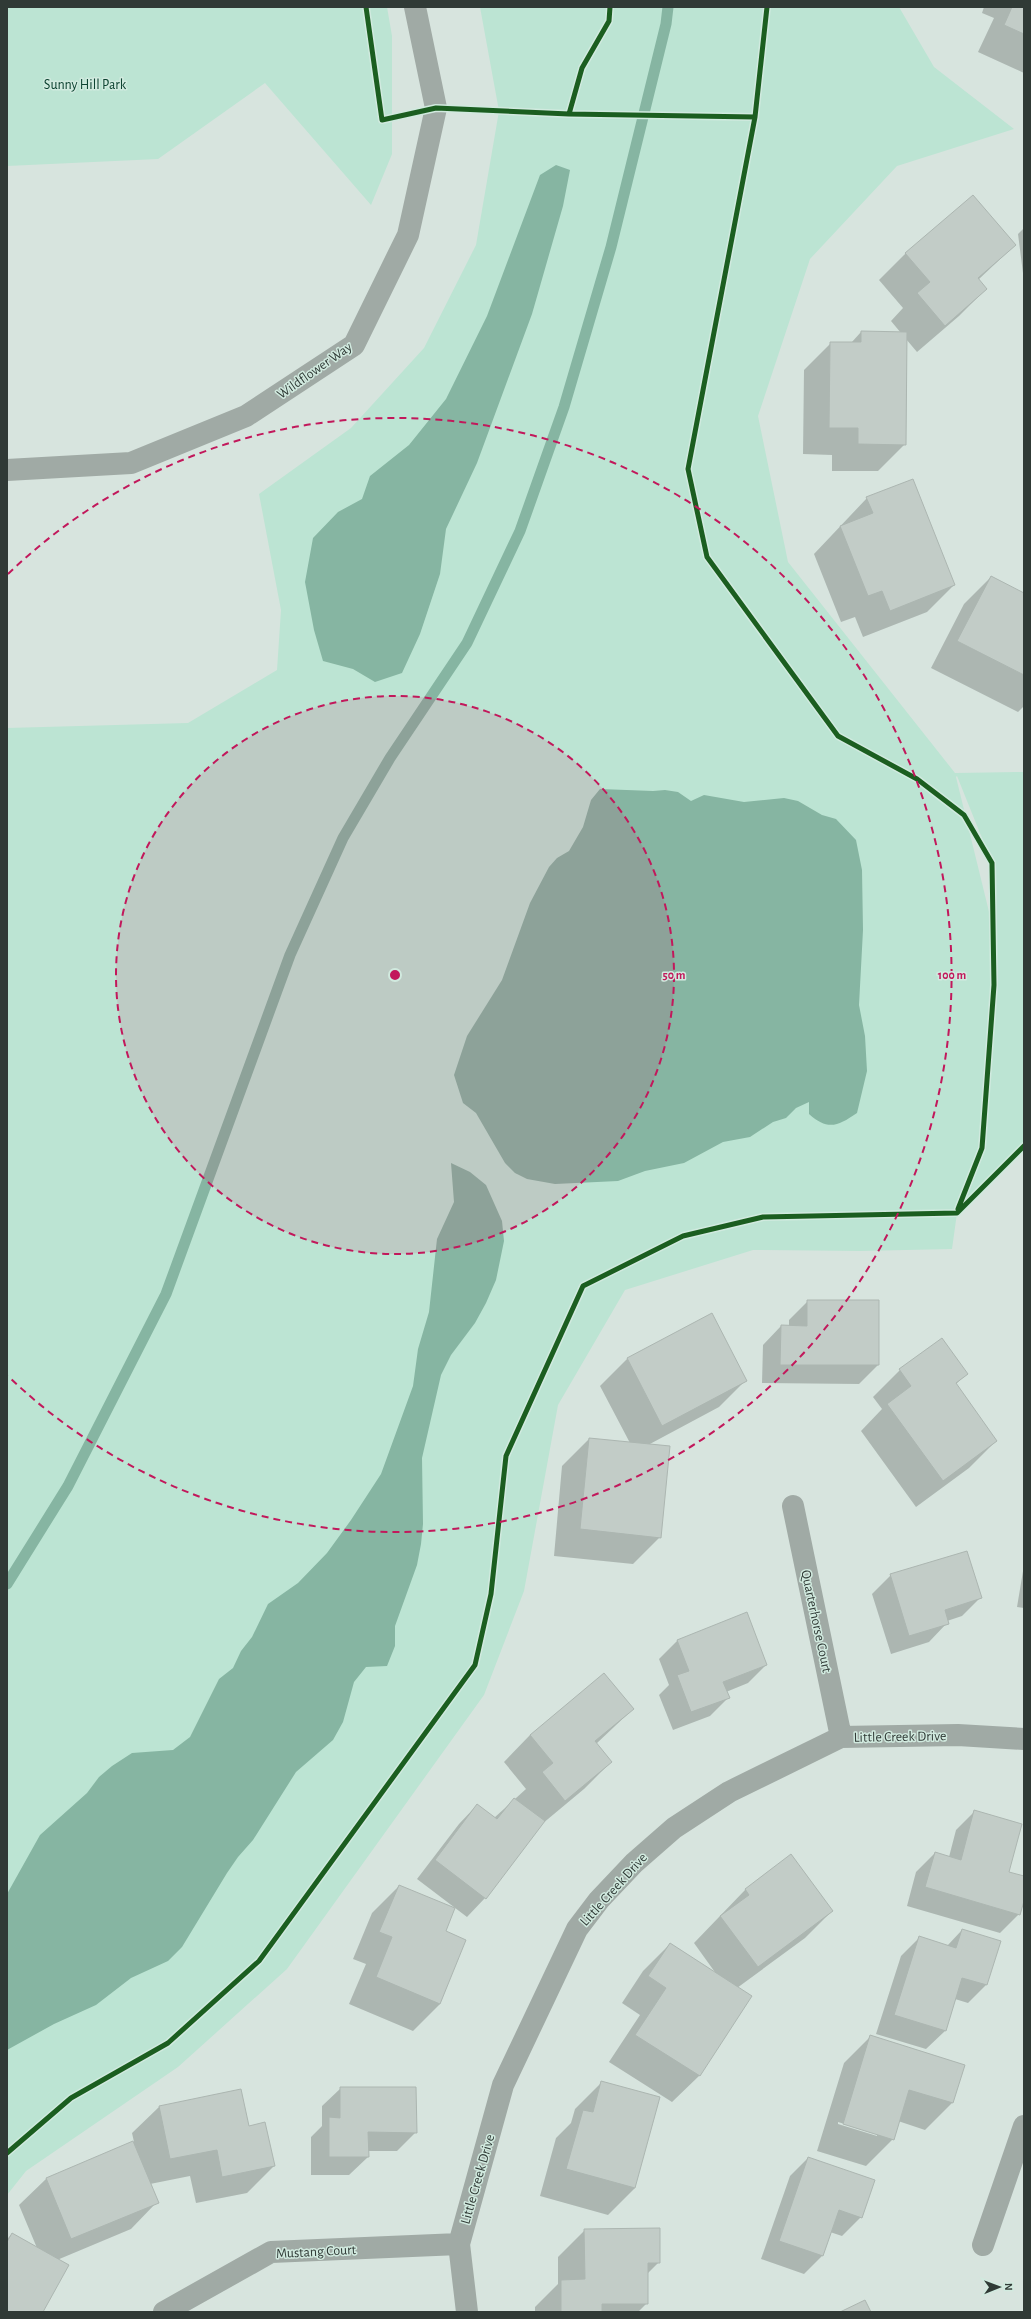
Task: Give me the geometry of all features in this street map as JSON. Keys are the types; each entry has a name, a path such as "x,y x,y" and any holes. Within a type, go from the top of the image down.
{"street":[{"name":"Wildflower Way","path":"7,470 131,463 246,416 354,345 408,235 436,108 415,7"},
{"name":"Quarterhorse Court","path":"793,1506 841,1737"},
{"name":"Little Creek Drive","path":"467,2312 459,2244 503,2085 577,1929 600,1900 634,1862 674,1828 729,1792 841,1737 958,1735 1024,1739"},
{"path":"983,2245 1024,2126"},
{"name":"Mustang Court","path":"164,2312 271,2252 459,2244"}],"green space":[{"name":"Sunny Hill Park","path":"7,7 387,7 392,36 392,154 371,205 265,83 158,159 7,166"},
{"path":"480,7 899,7 934,67 1014,129 897,166 810,259 758,416 788,562 955,773 1024,772 1024,1146 957,1213 952,1249 860,1251 753,1250 625,1290 558,1405 524,1591 484,1695 287,1969 178,2067 26,2171 7,2195 7,728 188,723 277,670 281,610 259,494 351,428 424,348 476,245 499,111","holes":["957,776 992,863 992,924 956,777","992,937 994,985 988,1055"]}],"shaded area":[{"path":"556,165 570,170 563,206 532,314 477,463 446,529 440,574 420,634 402,673 375,682 353,669 323,661 314,630 305,582 313,538 338,512 362,499 370,476 409,445 446,399 487,316 540,175"},
{"path":"600,789 665,790 678,792 691,801 704,795 744,802 784,798 798,801 822,815 836,819 856,840 862,870 863,930 859,1005 865,1036 867,1071 857,1113 838,1124 828,1125 822,1123 809,1114 809,1102 796,1108 786,1118 773,1122 750,1137 723,1142 684,1163 645,1171 618,1181 555,1184 527,1179 515,1173 505,1163 476,1113 463,1103 454,1075 467,1036 502,980 530,903 549,867 557,858 569,851 583,827 591,800"},
{"path":"451,1163 470,1172 486,1185 502,1221 504,1241 496,1280 486,1303 475,1323 451,1355 441,1375 422,1458 423,1524 421,1544 417,1565 395,1626 395,1646 387,1666 366,1667 354,1682 343,1722 333,1740 296,1772 253,1840 238,1857 227,1873 182,1947 168,1961 131,1978 96,2005 54,2024 7,2050 7,1894 40,1835 87,1793 99,1777 112,1766 132,1753 173,1750 190,1737 219,1679 233,1668 241,1651 252,1637 268,1604 298,1583 327,1553 381,1474 413,1386 418,1349 429,1312 437,1239 454,1202"}],"building":[{"path":"1012,7 1024,7 1024,34 1004,25"},
{"path":"973,195 1016,245 978,278 987,289 945,326 917,293 930,282 905,253"},
{"path":"861,331 907,332 906,445 858,444 858,428 829,428 830,342 861,342"},
{"path":"913,479 955,585 890,611 882,591 868,596 840,526 873,513 866,497"},
{"path":"991,576 1024,593 1024,675 957,641"},
{"path":"807,1300 879,1300 879,1365 780,1365 781,1325 807,1326"},
{"path":"712,1313 747,1381 662,1426 627,1358"},
{"path":"942,1338 968,1374 956,1383 997,1441 943,1481 887,1404 911,1386 899,1369"},
{"path":"589,1438 670,1446 661,1538 580,1529"},
{"path":"967,1551 982,1598 945,1610 949,1624 909,1636 890,1574"},
{"path":"747,1612 767,1665 723,1682 730,1698 691,1712 677,1675 689,1671 677,1640"},
{"path":"604,1673 634,1709 595,1741 612,1762 565,1801 542,1772 553,1763 530,1735"},
{"path":"514,1798 545,1821 486,1899 435,1860 477,1804 497,1819"},
{"path":"974,1810 1022,1824 1009,1872 1024,1876 1024,1901 1020,1915 925,1887 935,1852 961,1860"},
{"path":"791,1854 833,1911 758,1967 720,1916 749,1895 745,1889"},
{"path":"399,1885 455,1908 446,1931 466,1940 440,2004 376,1977 392,1937 379,1932"},
{"path":"962,1929 1001,1941 987,1985 962,1978 946,2031 894,2015 919,1936 956,1948"},
{"path":"670,1943 752,1996 700,2076 635,2035 666,1988 648,1976"},
{"path":"870,2035 965,2065 953,2103 909,2090 894,2140 843,2124"},
{"path":"601,2081 660,2097 635,2188 566,2169 583,2110 593,2112"},
{"path":"340,2087 416,2087 417,2133 368,2132 369,2157 329,2157 329,2117 340,2118"},
{"path":"241,2089 249,2126 265,2122 275,2166 222,2177 217,2150 170,2159 159,2106"},
{"path":"133,2141 159,2203 71,2239 46,2178"},
{"path":"808,2157 875,2180 862,2218 839,2210 823,2256 779,2241"},
{"path":"660,2228 660,2263 648,2263 648,2304 602,2304 602,2312 561,2312 561,2280 585,2279 584,2229"},
{"path":"12,2233 69,2265 43,2312 7,2312 7,2242"},
{"path":"865,2300 871,2312 840,2312"}],"waterway":[{"path":"7,1584 68,1486 166,1294 290,955 343,838 390,758 467,643 520,531 564,407 611,247 666,24 668,7"}],"cycle path":[{"path":"366,7 382,120 436,108 569,114 755,117"},
{"path":"569,114 582,68 609,21 610,7"},
{"path":"767,7 755,117 688,469 707,557 838,736 917,779 964,815 992,863 994,985 982,1148 958,1209"},
{"path":"7,2153 71,2098 168,2043 259,1961 475,1665 491,1594 506,1456 583,1286 683,1236 763,1217 957,1213 1024,1146"}]}
